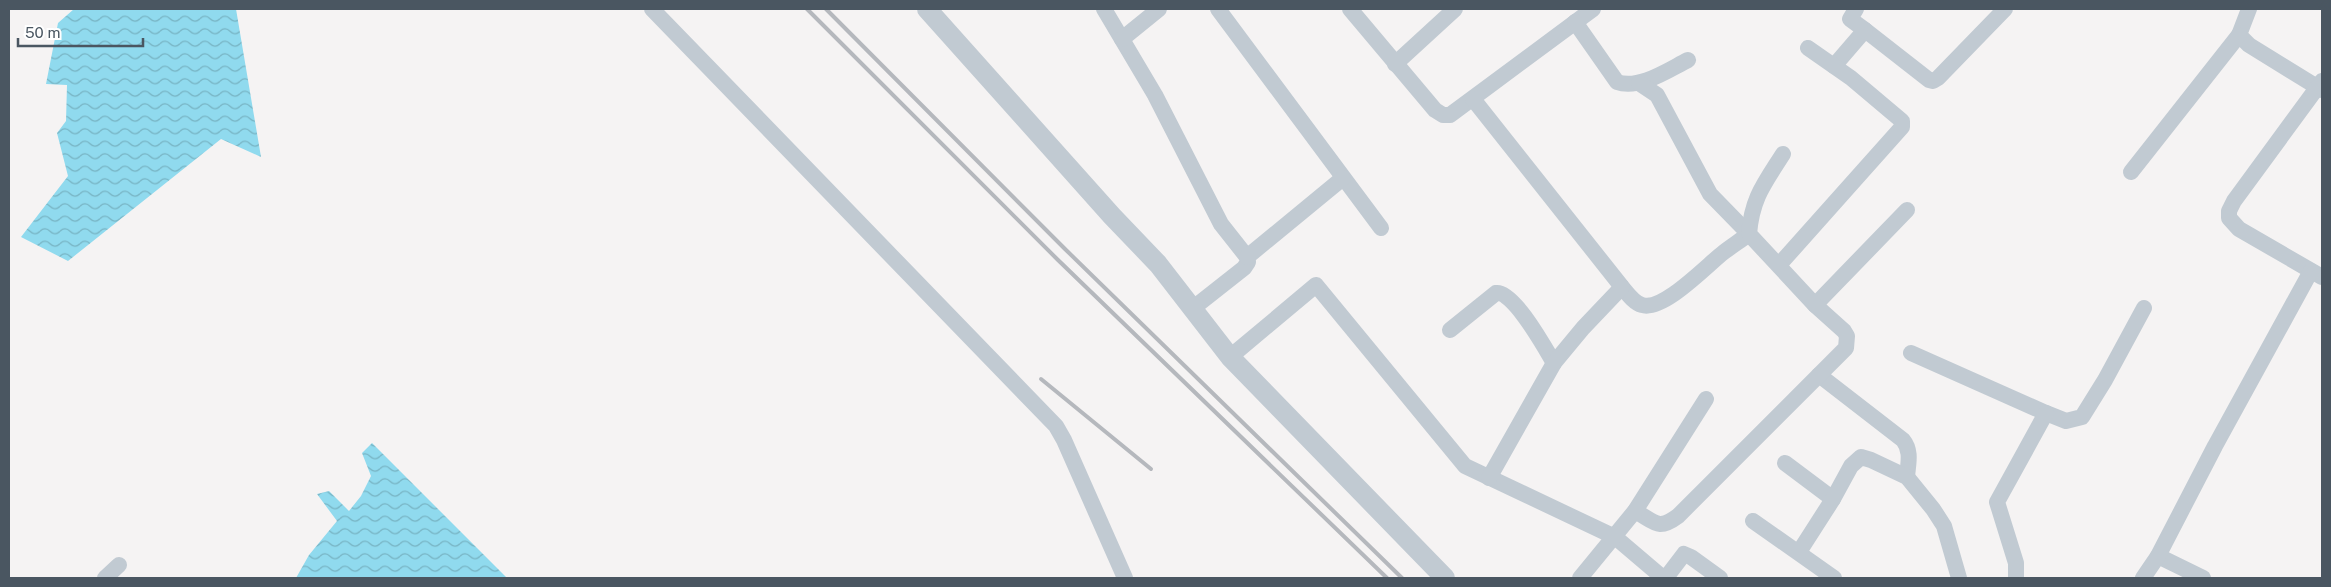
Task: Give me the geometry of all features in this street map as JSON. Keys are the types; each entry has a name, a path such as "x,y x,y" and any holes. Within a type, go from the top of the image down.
{"street":[{"path":"652,9 1056,426 1125,578"},
{"path":"927,9 1112,216 1158,264 1230,357 1445,578"},
{"path":"1104,9 1155,95 1221,224 1247,257 1248,262 1244,268 1192,309"},
{"path":"1122,39 1159,9"},
{"path":"1218,9 1381,228"},
{"path":"1350,9 1435,110 1443,115 1450,115 1473,99 1593,9"},
{"path":"1395,64 1455,9"},
{"path":"1856,9 1850,20 1929,80 1933,81 2005,9"},
{"path":"2131,172 2239,35 2248,9"},
{"path":"1575,22 1617,82 1625,85 1639,83 1688,60"},
{"path":"1834,66 1865,30"},
{"path":"2143,578 2158,556 2215,446 2317,274 2240,229 2229,218 2229,211 2321,86 2249,46 2239,35"},
{"path":"1779,266 1902,127 1902,122 1869,92 1808,48"},
{"path":"1635,511 1660,525 1666,525 1678,516 1846,348 1848,340 1844,331 1815,305 1750,234 1710,194 1657,95 1639,83"},
{"path":"1473,99 1622,287 1642,306 1661,301 1684,286 1723,253 1750,234"},
{"path":"1750,234 1751,212 1760,190 1783,154"},
{"path":"1247,257 1343,178"},
{"path":"1815,305 1907,210"},
{"path":"1230,357 1316,285 1465,466 1615,537 1662,577 1668,575 1684,554 1691,556 1720,578"},
{"path":"1489,478 1554,363 1583,328 1622,287"},
{"path":"1450,330 1496,293 1501,292 1507,296 1533,328 1554,363"},
{"path":"1911,353 2066,421 2082,417 2105,380 2144,308"},
{"path":"1819,375 1903,440 1908,446 1909,452 1907,477"},
{"path":"1580,578 1635,511 1706,399"},
{"path":"2016,578 2016,563 1997,502 2046,413"},
{"path":"1799,552 1833,499 1851,466 1861,457 1907,477 1944,526 1959,578"},
{"path":"1785,464 1833,499"},
{"path":"1753,521 1834,578"},
{"path":"2158,556 2203,578"},
{"path":"105,578 119,566"}],"water":[{"path":"74,9 236,9 261,157 221,139 68,261 21,237 68,176 57,133 66,121 67,85 46,84 58,23"},
{"path":"372,443 507,578 296,578 309,555 337,521 317,494 329,491 349,511 361,496 371,476 362,453"}],"railway":[{"path":"807,9 1058,260 1387,578"},
{"path":"826,9 1065,249 1402,578"},
{"path":"1041,379 1151,469"}]}
